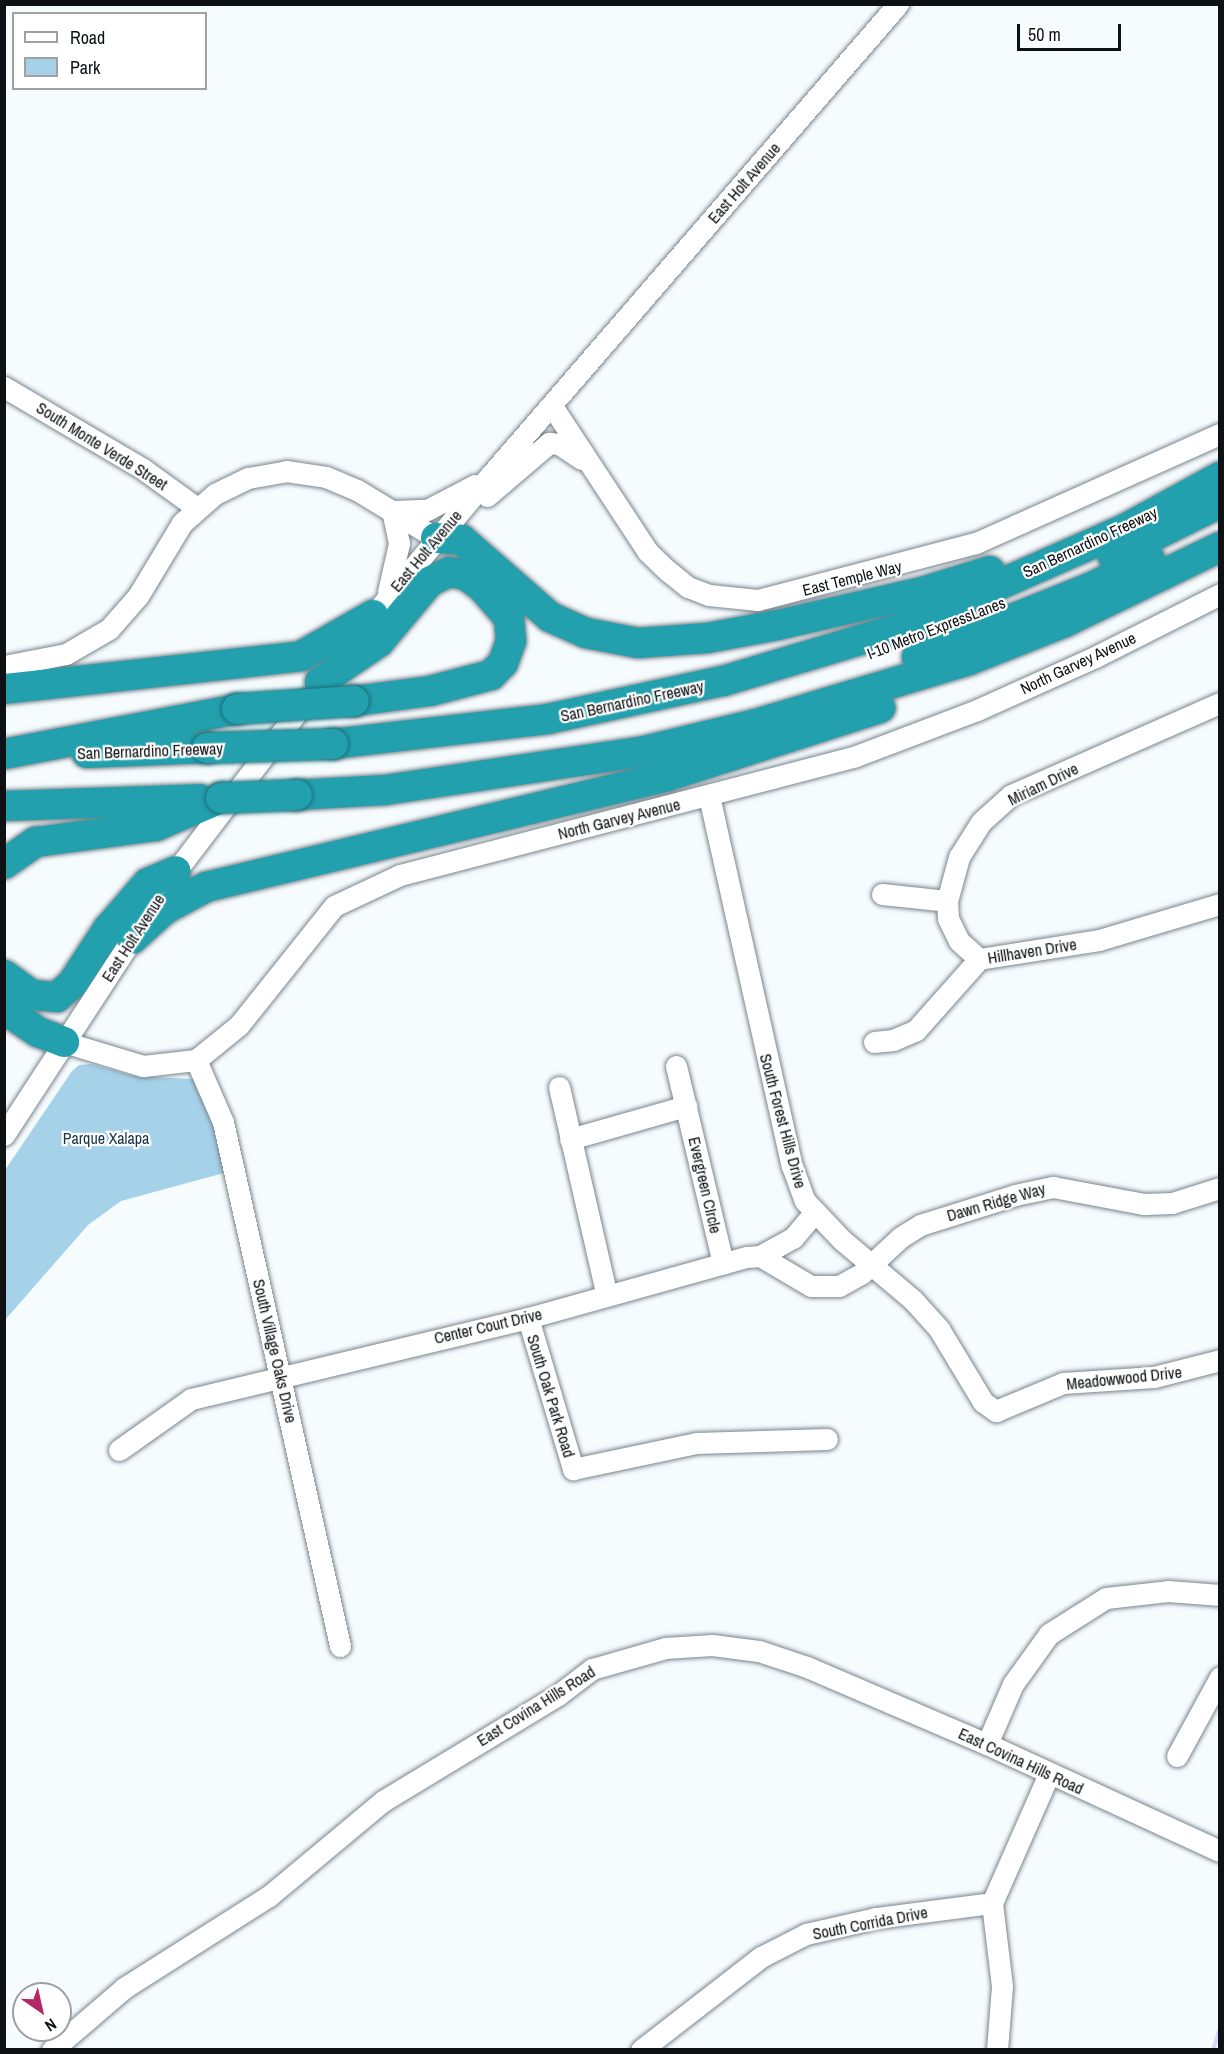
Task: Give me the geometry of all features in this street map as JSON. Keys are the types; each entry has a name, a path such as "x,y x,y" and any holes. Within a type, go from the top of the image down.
{"highway":[{"name":"San Bernardino Freeway","path":"4,756 333,744 548,719 743,674 906,626 1125,529 1220,477"},
{"name":"I-10 Metro ExpressLanes","path":"743,674 781,680 872,653 1068,576 1220,503"},
{"name":"I-10 Metro ExpressLanes","path":"756,724 786,697 904,662 999,626 1092,587 1220,524"},
{"path":"444,528 462,540 550,617 586,633 638,642 707,638 778,625 922,592 1125,529"},
{"path":"4,806 169,801 385,790 640,752 756,724 969,660 1075,617 1220,548"},
{"path":"4,756 237,709 354,701 430,691 491,675 504,663 511,641 509,618 482,587 466,575 449,572 429,582 379,642 321,682"},
{"path":"4,689 301,656 380,606"},
{"path":"132,939 165,909 206,887 668,776 910,697 969,660"},
{"path":"4,864 22,849 44,839 146,827 221,798"},
{"path":"4,975 32,995 57,997 72,984 108,929 148,883 176,871"},
{"path":"4,1009 38,1032 63,1042"}],"street":[{"name":"East Holt Avenue","path":"4,1136 176,871 380,606 444,528 898,4"},
{"name":"South Monte Verde Street","path":"4,387 143,469 197,508"},
{"name":"East Temple Way","path":"552,406 648,552 668,571 688,586 709,595 758,600 976,543 1220,434"},
{"path":"4,666 66,654 109,629 138,596 170,541 197,508 248,478 286,471 326,477 392,511 444,528 476,506 549,443 559,444 591,466"},
{"path":"392,511 427,510 488,478"},
{"path":"380,606 399,543 392,511"},
{"name":"North Garvey Avenue","path":"196,1060 239,1025 334,906 400,875 856,756 977,710 1095,657 1220,594"},
{"name":"Miriam Drive","path":"946,901 959,857 981,822 1011,795 1220,703"},
{"name":"South Forest Hills Drive","path":"709,796 792,1166 805,1201 814,1213 874,1263 939,1329 983,1402 996,1411"},
{"path":"882,894 946,901 948,918 959,941 979,959"},
{"name":"Hillhaven Drive","path":"874,1042 894,1040 916,1030 979,959 1099,940 1220,904"},
{"path":"63,1042 143,1066 196,1060"},
{"name":"South Village Oaks Drive","path":"196,1060 223,1122 340,1646"},
{"name":"Evergreen CIrcle","path":"676,1066 723,1263"},
{"path":"559,1088 607,1296"},
{"path":"570,1139 686,1106"},
{"name":"Dawn Ridge Way","path":"874,1263 901,1237 920,1225 1053,1187 1144,1204 1172,1203 1220,1188"},
{"name":"Center Court Drive","path":"119,1450 190,1399 281,1375 528,1318 723,1263 760,1256 793,1238 814,1213"},
{"path":"760,1256 795,1280 824,1288 839,1286 874,1263"},
{"name":"South Oak Park Road","path":"528,1318 573,1469 696,1443 827,1438"},
{"name":"Meadowwood Drive","path":"996,1411 1063,1383 1154,1377 1220,1360"},
{"path":"987,1744 1013,1684 1050,1634 1106,1598 1168,1591 1220,1595"},
{"name":"East Covina Hills Road","path":"51,2049 124,1988 269,1896 382,1801 550,1701 592,1669 627,1656 664,1648 712,1645 759,1651 807,1667 987,1744 1220,1851"},
{"path":"1177,1756 1220,1677"},
{"path":"998,2049 1002,1986 992,1903 1049,1774"},
{"name":"South Corrida Drive","path":"641,2049 761,1957 806,1934 876,1918 992,1903"}],"green space":[{"name":"Parque Xalapa","path":"91,1064 134,1076 194,1079 208,1103 224,1173 121,1201 88,1225 5,1320 5,1170 72,1071 79,1065"}],"waterway":[{"path":"1213,2050 1220,2028"}]}
